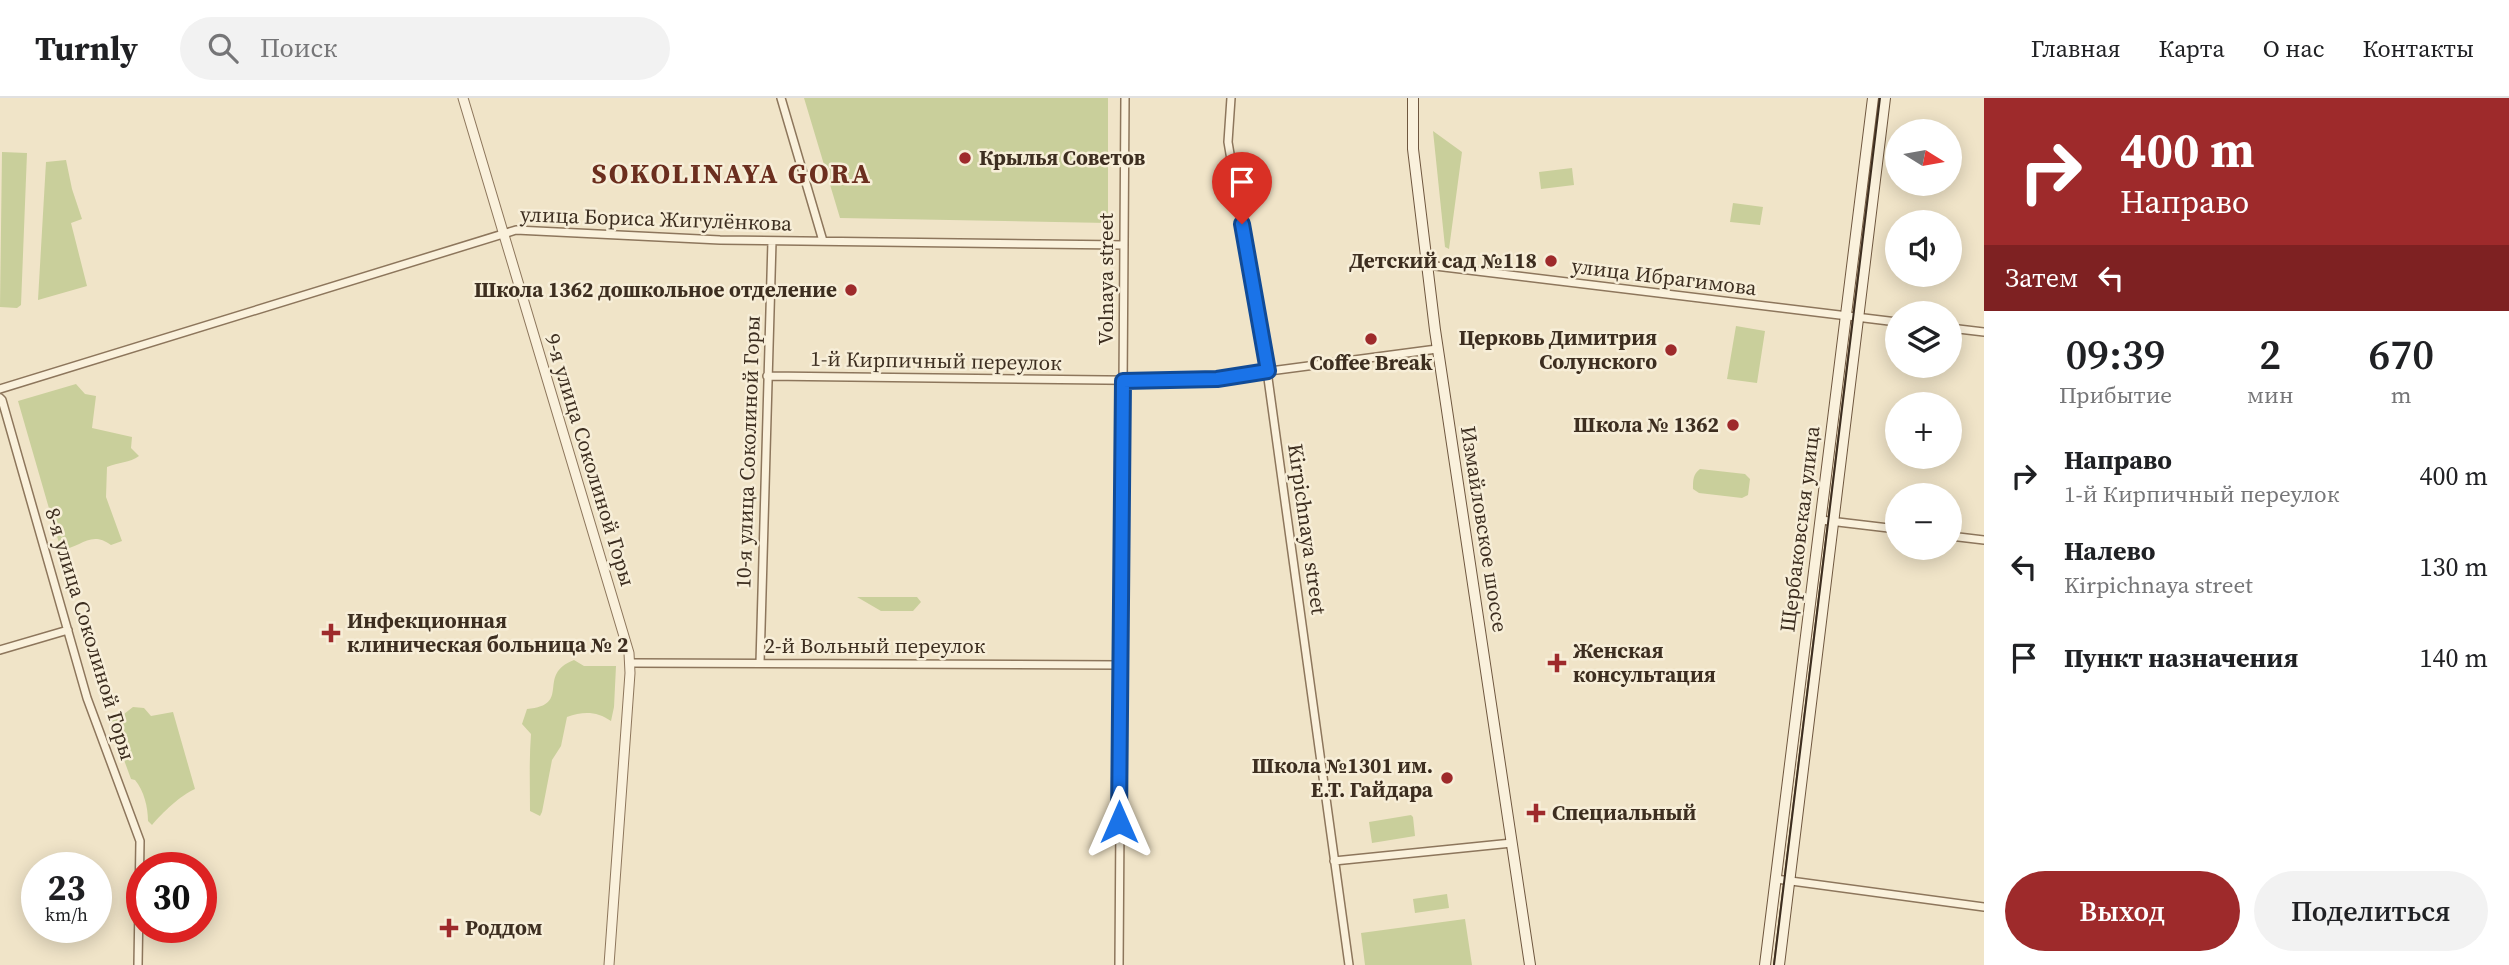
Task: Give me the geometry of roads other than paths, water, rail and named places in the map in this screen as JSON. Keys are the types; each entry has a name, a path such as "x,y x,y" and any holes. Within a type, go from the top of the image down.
{"main road":[{"name":"Измайловское шоссе","path":"1413,98 1413,149 1437,349 1530,965"},
{"name":"Щербаковская улица","path":"1765,965 1872,98"},
{"name":"Щербаковская улица","path":"1779,965 1885,98"}],"street":[{"name":"9-я улица Соколиной Горы","path":"463,98 631,663 610,965"},
{"path":"781,98 823,241"},
{"name":"Volnaya street","path":"1119,965 1125,98"},
{"name":"Kirpichnaya street","path":"1231,98 1228,142 1268,371 1349,965"},
{"name":"улица Бориса Жигулёнкова","path":"0,389 516,230 772,241 1124,245"},
{"name":"10-я улица Соколиной Горы","path":"760,663 772,241"},
{"name":"улица Ибрагимова","path":"1427,265 1885,320"},
{"path":"1962,329 1984,332"},
{"name":"1-й Кирпичный переулок","path":"767,376 1123,381 1217,379 1437,349"},
{"name":"8-я улица Соколиной Горы","path":"0,398 94,720 140,841 138,965"},
{"path":"0,429 12,435"},
{"path":"1821,520 1885,528"},
{"path":"1962,537 1984,540"},
{"path":"0,650 68,630"},
{"name":"2-й Вольный переулок","path":"631,663 1120,665"},
{"path":"1334,861 1512,843"},
{"path":"1776,879 1984,907"}],"tram line":[{"path":"1774,965 1880,98"}],"place":[{"name":"Крылья Советов","path":"965,158"},
{"name":"Детский сад №118","path":"1551,261"},
{"name":"Школа 1362 дошкольное отделение","path":"851,290"},
{"name":"Coffee Break","path":"1371,339"},
{"name":"Церковь Димитрия Солунского","path":"1671,350"},
{"name":"Школа № 1362","path":"1733,425"},
{"name":"Инфекционная клиническая больница № 2","path":"331,633"},
{"name":"Женская консультация","path":"1557,663"},
{"name":"Школа №1301 им. Е.Т. Гайдара","path":"1447,778"},
{"name":"Специальный","path":"1536,813"},
{"name":"Роддом","path":"449,928"}],"district":[{"name":"SOKOLINAYA GORA","path":"732,173"}]}
